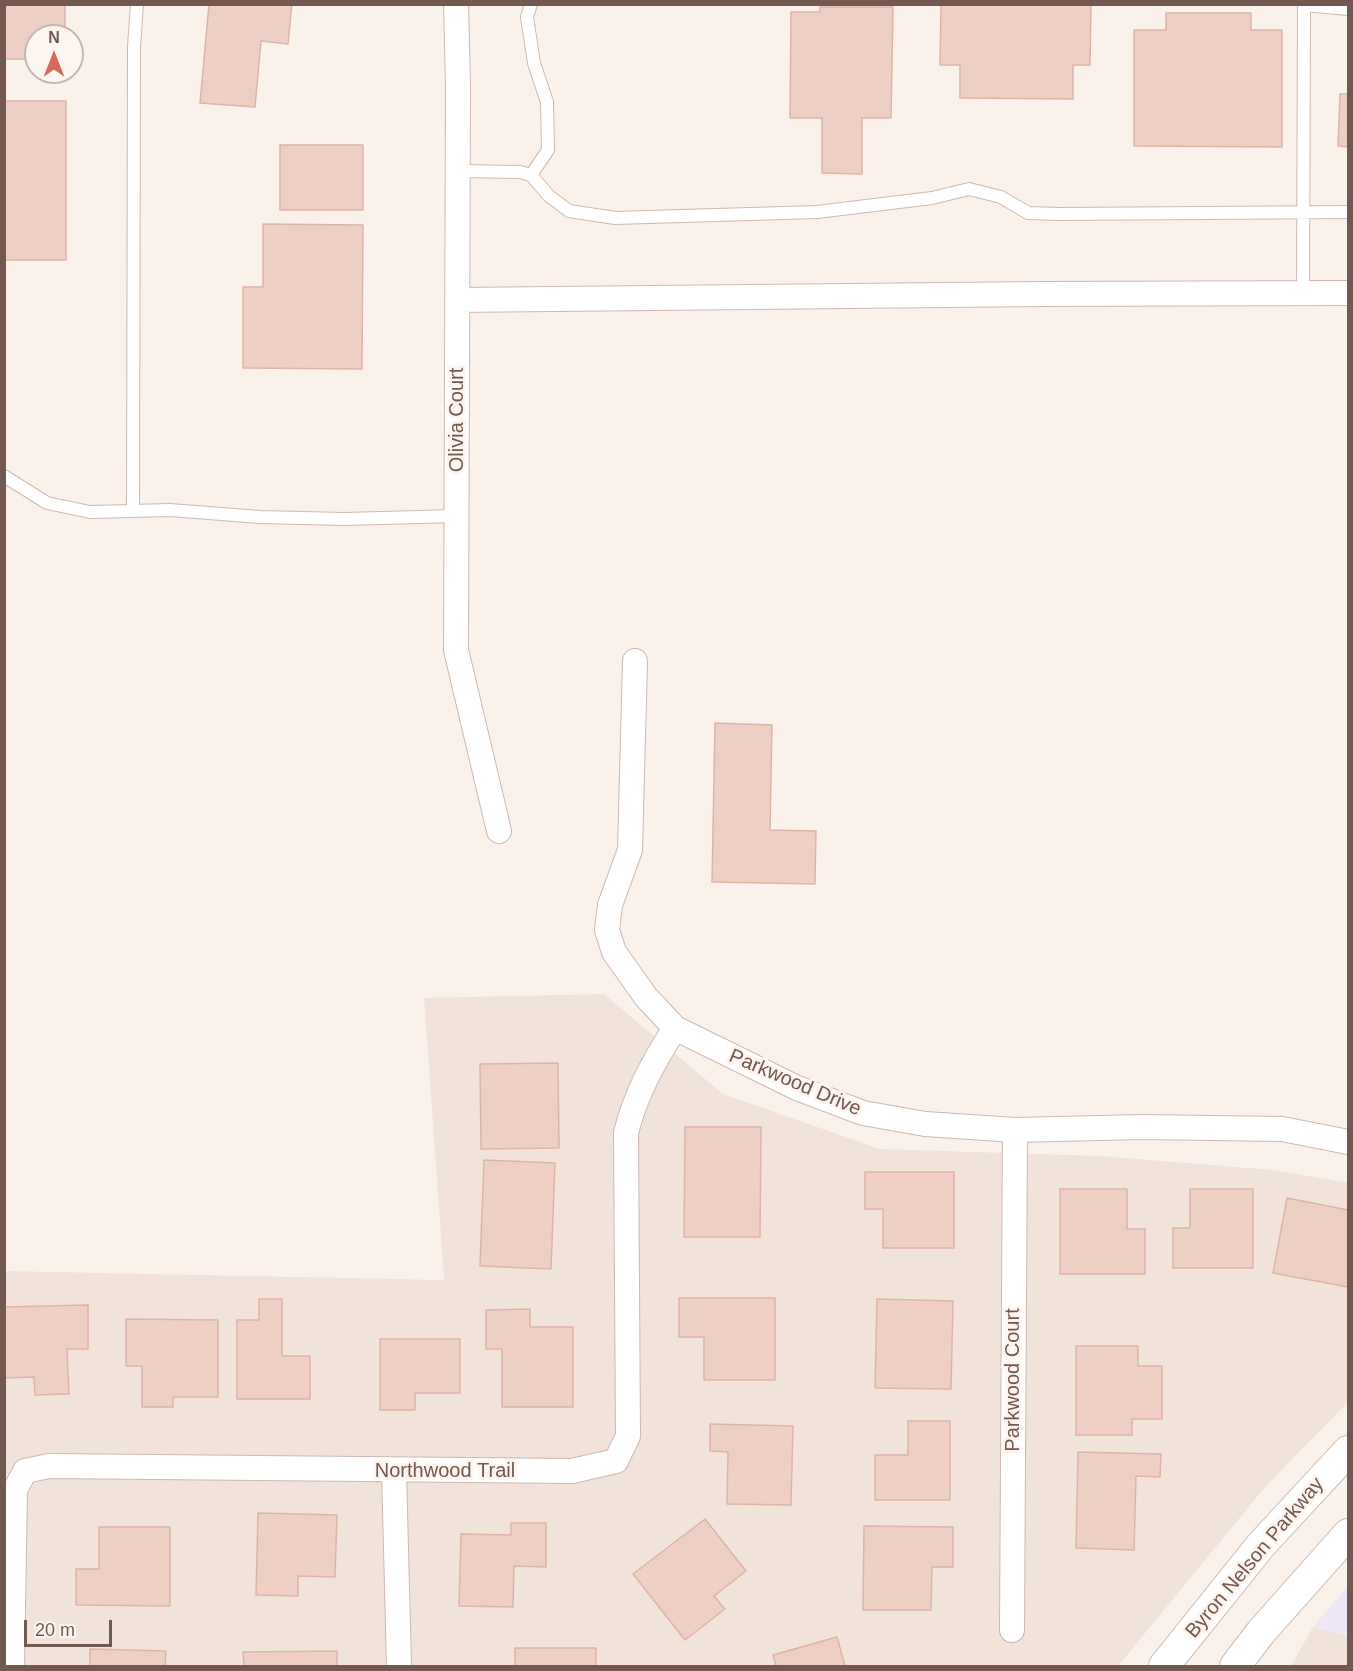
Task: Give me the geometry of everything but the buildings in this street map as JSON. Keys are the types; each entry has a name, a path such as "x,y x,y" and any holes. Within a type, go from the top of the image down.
{"street":[{"name":"Olivia Court","path":"456,4 456,650 499,831"},
{"path":"457,300 1348,293"},
{"name":"Parkwood Drive","path":"634,661 630,850 610,905 607,930 614,952 646,997 675,1028 797,1088 863,1113 925,1124 1014,1130 1282,1129 1348,1142"},
{"name":"Northwood Trail","path":"12,1666 15,1490 25,1471 49,1466 572,1471 616,1461 628,1436 626,1133 632,1108 661,1050 675,1028"},
{"name":"Parkwood Court","path":"1012,1630 1014,1130"},
{"name":"Byron Nelson Parkway","path":"1164,1666 1261,1545 1348,1451"},
{"path":"394,1471 399,1666"},
{"path":"1235,1666 1261,1632 1345,1543"}],"lane":[{"path":"133,511 134,59 137,4"},
{"path":"531,4 527,17 534,63 547,102 548,150 531,175"},
{"path":"1303,293 1304,5 1348,9"},
{"path":"457,171 520,172 531,175 549,196 569,211 615,218 817,212 932,198 969,189 1001,196 1028,213 1303,214 1348,212"},
{"path":"4,476 46,503 90,512 170,510 260,517 344,519 456,516"}],"shaded area":[{"path":"604,994 723,1094 880,1149 1100,1156 1273,1170 1348,1183 1348,1402 1266,1486 1118,1666 5,1666 5,1271 444,1280 424,998"},
{"path":"1348,1586 1348,1636 1313,1627"},
{"path":"1313,1627 1348,1636 1348,1666 1291,1666"}]}
